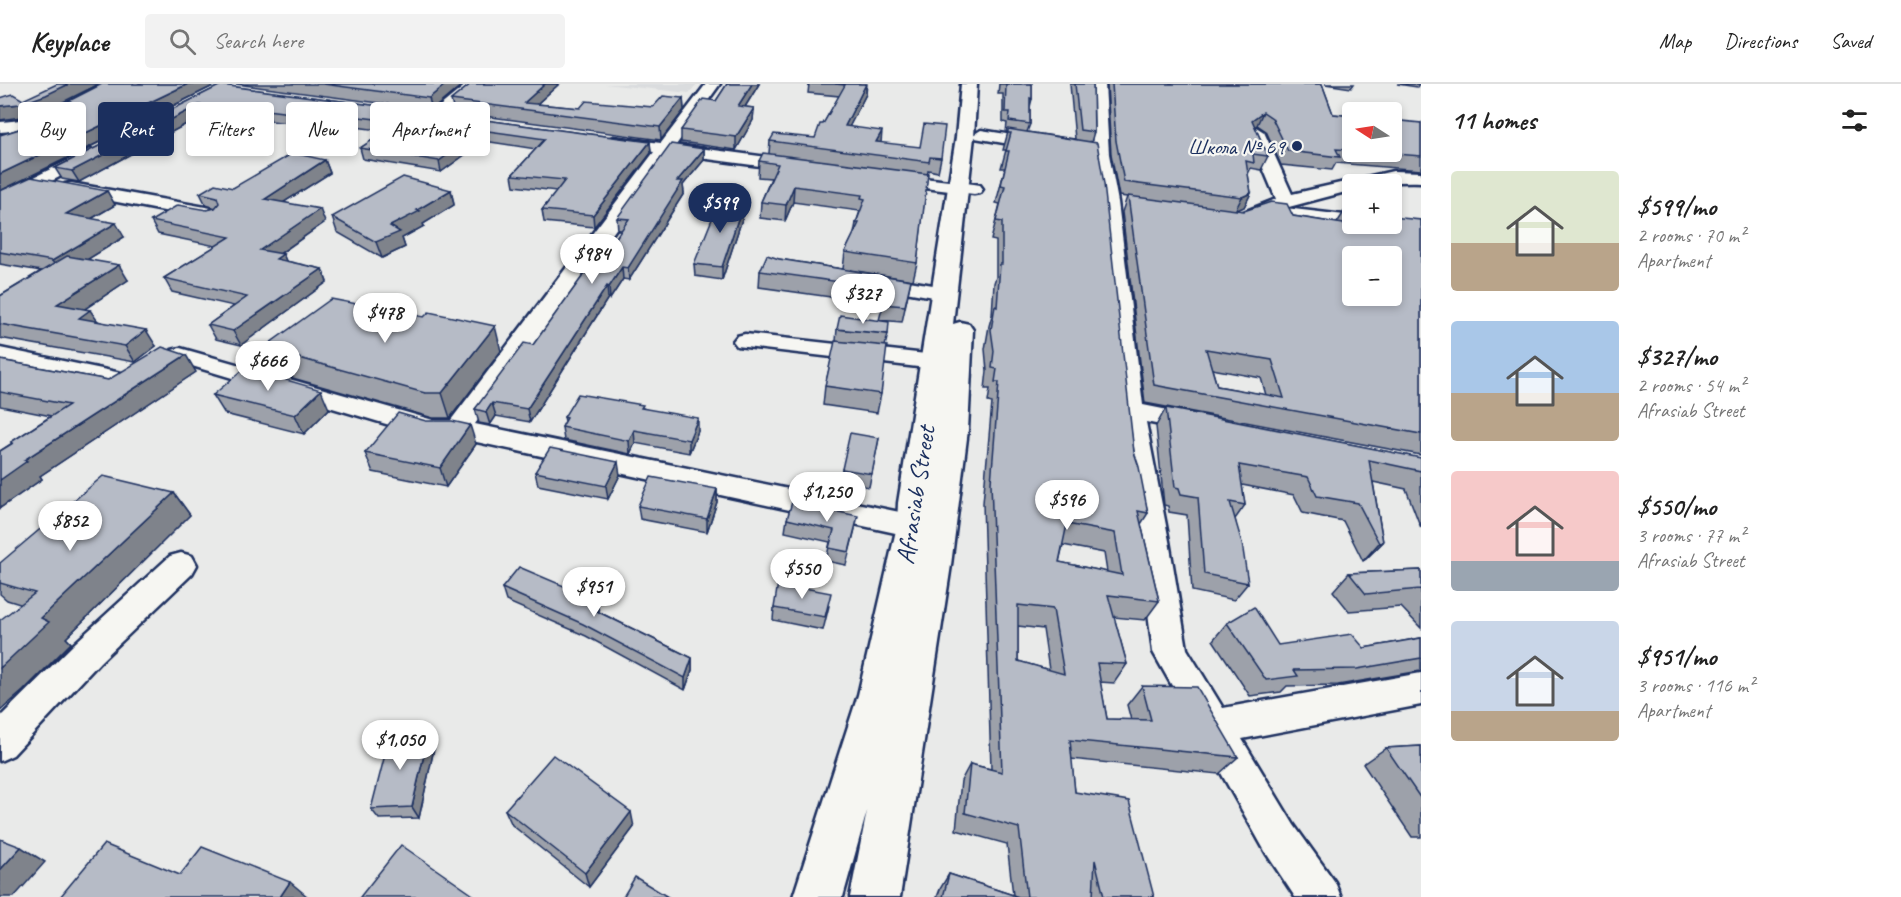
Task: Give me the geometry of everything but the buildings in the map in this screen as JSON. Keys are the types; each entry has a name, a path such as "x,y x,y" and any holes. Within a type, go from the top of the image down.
{"main road":[{"name":"Afrasiab Street","path":"818,897 879,694 914,526 915,503 945,292 966,189 981,135 976,85"},
{"name":"Afrasiab Street","path":"875,897 933,564 953,430 966,189 976,85"}],"street":[{"path":"0,127 13,128 54,114 115,84"},
{"path":"450,102 476,84"},
{"path":"458,429 713,84"},
{"path":"1098,84 1095,153 1120,203 1131,411 1154,541 1170,652 1280,839 1320,897"},
{"path":"1256,132 1286,201"},
{"path":"981,135 1056,147"},
{"path":"596,140 818,169"},
{"path":"0,201 98,151"},
{"path":"1402,176 1421,177"},
{"path":"876,177 966,189"},
{"path":"36,182 214,215"},
{"path":"1225,218 1244,219 1286,201 1342,188"},
{"path":"1261,211 1342,221"},
{"path":"853,278 945,292"},
{"path":"745,341 935,362"},
{"path":"0,355 126,382"},
{"path":"180,355 433,429 458,429 914,526"},
{"path":"1131,411 1219,428"},
{"path":"0,743 88,652 182,565"},
{"path":"1214,727 1421,688"}],"shaded area":[{"path":"605,84 697,84 689,93"}],"place":[{"name":"Школа № 69","path":"1297,146"}]}
